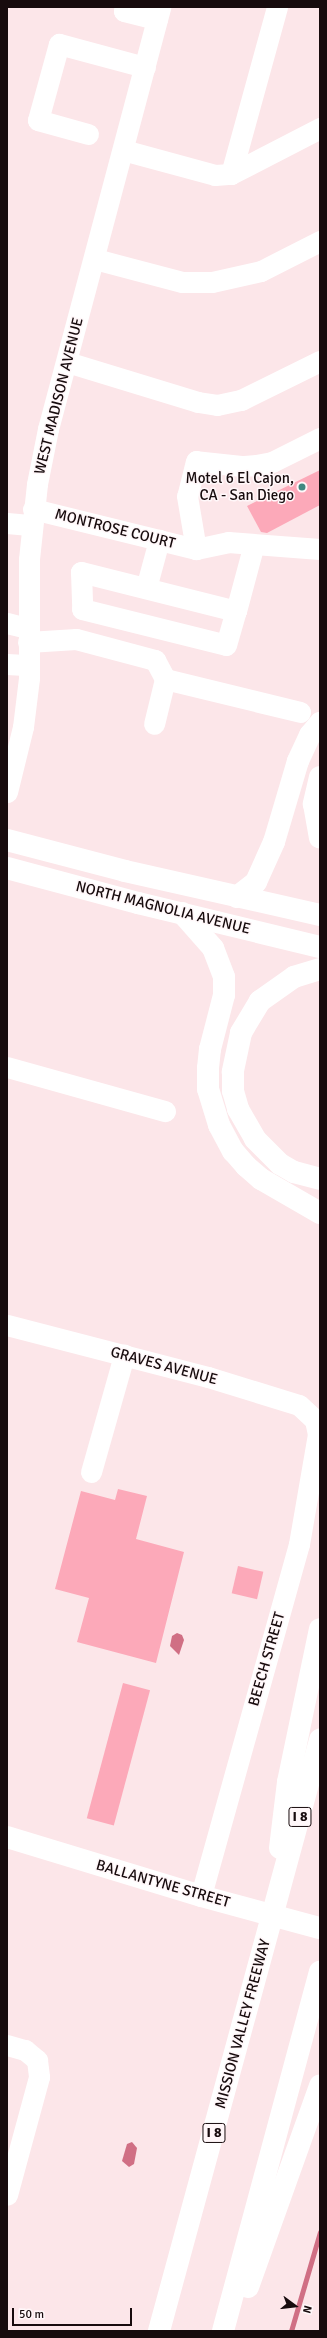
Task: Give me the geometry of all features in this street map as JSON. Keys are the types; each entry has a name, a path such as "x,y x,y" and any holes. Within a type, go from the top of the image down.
{"main road":[{"path":"237,897 256,882 274,842 298,761 310,735 320,724"},
{"path":"320,777 314,804 320,837"},
{"name":"NORTH MAGNOLIA AVENUE","path":"7,840 237,897 320,915"},
{"name":"NORTH MAGNOLIA AVENUE","path":"7,868 138,903 320,947"},
{"path":"182,913 213,948 224,976 224,995 210,1049 208,1068 208,1089 219,1125 233,1151 261,1179 320,1212"},
{"path":"320,969 294,977 260,1001 241,1033 233,1072 233,1091 238,1109 255,1139 280,1164 294,1172 320,1179"},
{"path":"277,1893 288,1782 320,1629"},
{"name":"MISSION VALLEY FREEWAY","path":"159,2331 268,1934 277,1893 320,1740"},
{"name":"BALLANTYNE STREET","path":"7,1837 201,1896 320,1928"},
{"path":"224,2331 320,1972"},
{"path":"231,2331 274,2220 320,2086"}],"street":[{"path":"125,7 124,11 159,13"},
{"path":"232,174 277,7"},
{"name":"WEST MADISON AVENUE","path":"7,792 23,727 29,665 28,635 32,517 48,429 95,260 159,13"},
{"path":"88,134 38,120 59,44 145,67"},
{"path":"123,150 215,175 232,174 320,128"},
{"path":"95,260 182,282 212,282 261,270 320,241"},
{"path":"67,362 198,402 217,405 241,400 320,361"},
{"path":"320,438 272,462 257,465 220,465 196,461 187,496 196,549 228,542 320,548"},
{"name":"MONTROSE COURT","path":"7,523 32,517 159,540 196,549"},
{"path":"146,588 159,540"},
{"path":"236,611 81,572 82,609 226,645 236,611 254,544"},
{"path":"7,623 28,635 76,638 149,658 159,665 165,679 154,724"},
{"path":"7,664 29,665"},
{"path":"165,679 300,712"},
{"path":"7,1067 166,1112"},
{"name":"GRAVES AVENUE","path":"7,1325 208,1377 299,1405 315,1420"},
{"path":"91,1472 124,1356"},
{"name":"BEECH STREET","path":"201,1896 299,1544 318,1434 315,1420"},
{"path":"7,2045 25,2050 37,2060 39,2077 7,2195"}],"shaded area":[{"path":"177,1633 182,1635 184,1640 179,1655 170,1646 172,1636"},
{"path":"132,2142 137,2148 134,2164 129,2167 122,2161 127,2144"}],"building":[{"name":"Motel 6 El Cajon, CA - San Diego","path":"320,470 320,505 267,533 261,532 247,506"},
{"path":"118,1489 147,1496 136,1539 184,1552 156,1663 77,1642 89,1598 55,1589 81,1491 115,1500"},
{"path":"238,1566 263,1572 257,1599 232,1593"},
{"path":"123,1683 150,1690 114,1825 87,1818"}],"waterway":[{"path":"291,2331 320,2232"}],"place":[{"name":"Motel 6 El Cajon, CA - San Diego","path":"302,487"}]}
